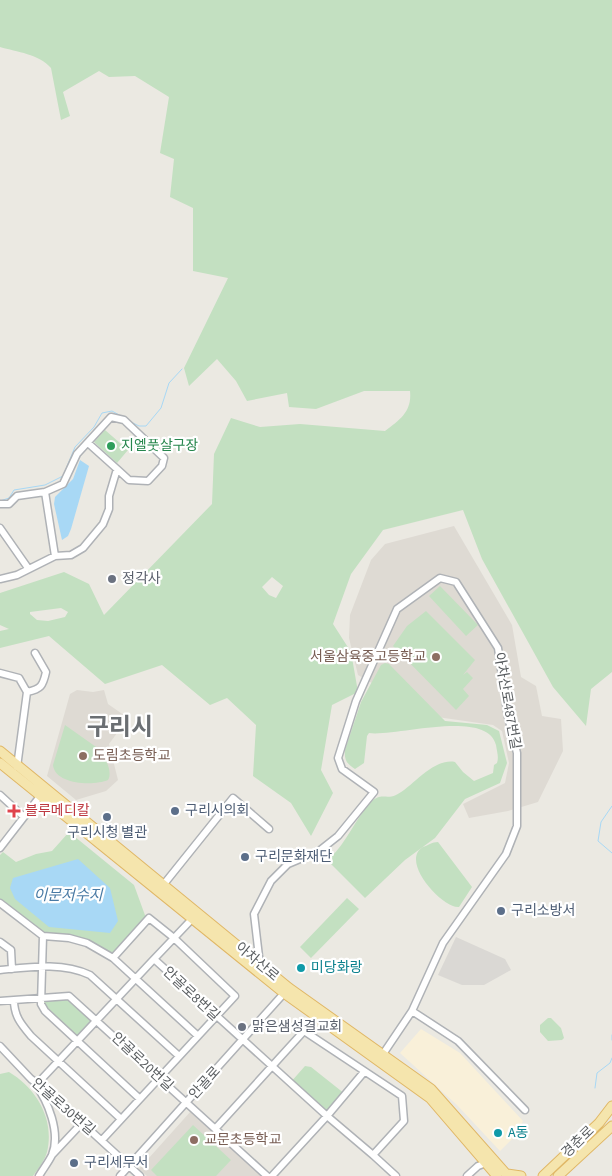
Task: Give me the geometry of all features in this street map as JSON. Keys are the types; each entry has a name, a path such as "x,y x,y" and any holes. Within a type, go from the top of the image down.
{"main road":[{"name":"아차산로","path":"0,751 17,767 164,884 260,965 286,991"},
{"name":"아차산로","path":"0,763 192,919 286,991 380,1058 430,1098 497,1176"},
{"name":"아차산로","path":"380,1058 431,1089 507,1175"},
{"name":"경춘로","path":"543,1176 599,1122 612,1106"},
{"name":"경춘로","path":"558,1176 612,1126"},
{"path":"507,1175 521,1176"}],"street":[{"path":"0,504 9,504 17,496 45,492 63,484 77,454 111,418 124,420 164,458 162,466 148,481 129,480 88,443"},
{"path":"0,579 17,575 55,556 71,555 83,548 103,524 109,509 109,496 117,469"},
{"path":"45,492 55,556"},
{"path":"0,528 28,568"},
{"name":"아차산로487번길","path":"260,965 254,914 271,881 288,864 319,851 338,836 374,792 342,768 338,758 356,701 397,609 440,578 456,582 498,648 508,717 517,752 517,826 506,854 443,943 412,1011 380,1058"},
{"path":"27,692 39,690 43,685 46,672 35,653"},
{"path":"0,673 19,678 27,692 17,767"},
{"path":"0,795 24,817"},
{"path":"0,848 41,795"},
{"path":"164,884 233,798 269,829"},
{"path":"0,903 43,936 69,938 87,943 113,958 149,918 174,938 235,996 102,1140"},
{"name":"안골로8번길","path":"192,919 154,959 242,1041 396,1176"},
{"path":"43,936 41,1004 45,1011 140,1099"},
{"path":"0,942 11,950 12,969"},
{"name":"안골로8번길","path":"113,958 198,1036"},
{"path":"38,1084 154,959"},
{"path":"0,970 74,967 90,975 179,1056"},
{"name":"안골로","path":"120,1176 286,991"},
{"name":"안골로20번길","path":"0,1001 69,996 267,1176"},
{"path":"14,1000 14,1012 19,1022 58,1062 121,1119"},
{"path":"412,1011 458,1041 525,1110"},
{"path":"215,1129 304,1031 402,1096 404,1102 404,1121 374,1155"},
{"name":"안골로30번길","path":"0,1046 31,1079 102,1140 140,1176"},
{"path":"272,1176 364,1072"},
{"path":"31,1079 44,1097 54,1124 52,1155"},
{"path":"39,1176 52,1155 82,1123"},
{"path":"468,1176 478,1166 486,1163"}],"shaded area":[{"name":"서울삼육중고등학교","path":"454,526 512,625 521,677 536,686 542,716 561,719 563,751 538,802 508,811 469,818 463,804 505,783 509,763 502,731 493,725 430,716 358,675 349,638 350,615 371,560 385,544"},
{"name":"도림초등학교","path":"77,690 93,692 104,690 108,704 128,718 109,744 118,780 106,791 76,800 47,776 70,694"},
{"path":"456,937 505,959 511,970 484,985 462,985 438,975"},
{"path":"421,1029 460,1053 523,1121 514,1137 500,1151 457,1105 400,1053"},
{"name":"교문초등학교","path":"191,1111 261,1176 147,1176 139,1169"}],"green space":[{"path":"0,0 612,0 612,672 591,689 586,726 553,687 482,559 463,510 383,530 351,574 333,624 351,652 358,692 332,705 321,770 333,793 311,836 291,803 253,776 256,725 227,698 210,705 162,665 105,684 49,636 0,648 0,631 9,629 0,625 0,593 64,572 89,584 104,615 212,504 214,454 231,418 260,427 300,424 385,431 404,414 409,404 410,391 364,391 316,409 289,407 287,393 247,401 236,381 217,359 189,386 184,368 228,278 193,271 193,208 170,197 174,159 160,153 169,97 135,76 109,77 99,71 63,92 70,116 61,120 51,68 34,57 0,47","holes":["272,577 283,586 276,598 269,595 262,587","61,608 68,612 65,617 48,621 37,620 30,614 30,612"]},
{"name":"지엘풋살구장","path":"105,430 128,450 117,463 94,442"},
{"path":"440,586 478,625 466,636 429,596"},
{"path":"426,611 475,660 463,675 467,672 473,678 463,689 469,696 456,710 393,646 407,626"},
{"path":"389,664 445,721 487,725 499,731 507,763 500,783 465,799 435,838 405,860 365,898 330,863 330,858 371,802 378,797 396,795 438,764 455,762 474,781 493,773 494,765 498,759 496,745 489,734 476,728 459,726 369,733 364,763 355,769 350,765 345,756 345,750 361,702 381,665"},
{"path":"65,725 106,754 103,757 109,768 110,775 108,780 94,783 76,782 60,777 55,772 53,765"},
{"path":"69,832 134,885 146,918 113,955 92,942 66,935 43,933 0,900 0,855 3,852 16,862 36,854 52,851"},
{"path":"438,842 472,887 459,907 452,906 434,893 420,873 416,863 417,854 423,847"},
{"path":"347,898 359,909 311,958 300,947"},
{"path":"68,997 94,1020 77,1038 44,1005 45,1000"},
{"path":"548,1018 551,1018 561,1028 564,1038 562,1040 548,1041 540,1032 540,1025"},
{"path":"305,1066 311,1067 345,1094 327,1116 290,1083"},
{"path":"9,1072 19,1079 35,1096 46,1116 49,1140 47,1152 33,1176 0,1176 0,1074"},
{"path":"193,1125 231,1160 216,1176 157,1176 151,1170"}],"water":[{"path":"80,460 89,466 71,529 68,536 62,540 54,504 55,497 73,479"},
{"name":"이문저수지","path":"78,859 110,888 118,921 110,933 49,927 15,899 10,888 13,878"}],"waterway":[{"path":"129,421 139,426 146,426 161,408 169,383 182,369"},
{"path":"0,501 9,498 14,490 45,485 63,476 75,447 94,427 102,413 112,411 121,416"},
{"path":"612,806 601,822 598,841 612,853"},
{"path":"612,1035 612,1040"},
{"path":"595,1088 597,1073 610,1063 612,1058"}],"place":[{"name":"지엘풋살구장","path":"111,446"},
{"name":"정각사","path":"112,579"},
{"name":"서울삼육중고등학교","path":"436,657"},
{"name":"도림초등학교","path":"83,756"},
{"name":"블루메디칼","path":"14,811"},
{"name":"구리시의회","path":"175,811"},
{"name":"구리시청 별관","path":"107,817"},
{"name":"구리문화재단","path":"245,857"},
{"name":"구리소방서","path":"501,911"},
{"name":"미당화랑","path":"301,968"},
{"name":"맑은샘성결교회","path":"242,1027"},
{"name":"A동","path":"498,1133"},
{"name":"교문초등학교","path":"194,1140"},
{"name":"구리세무서","path":"74,1163"}],"district":[{"name":"구리시","path":"120,727"}]}
